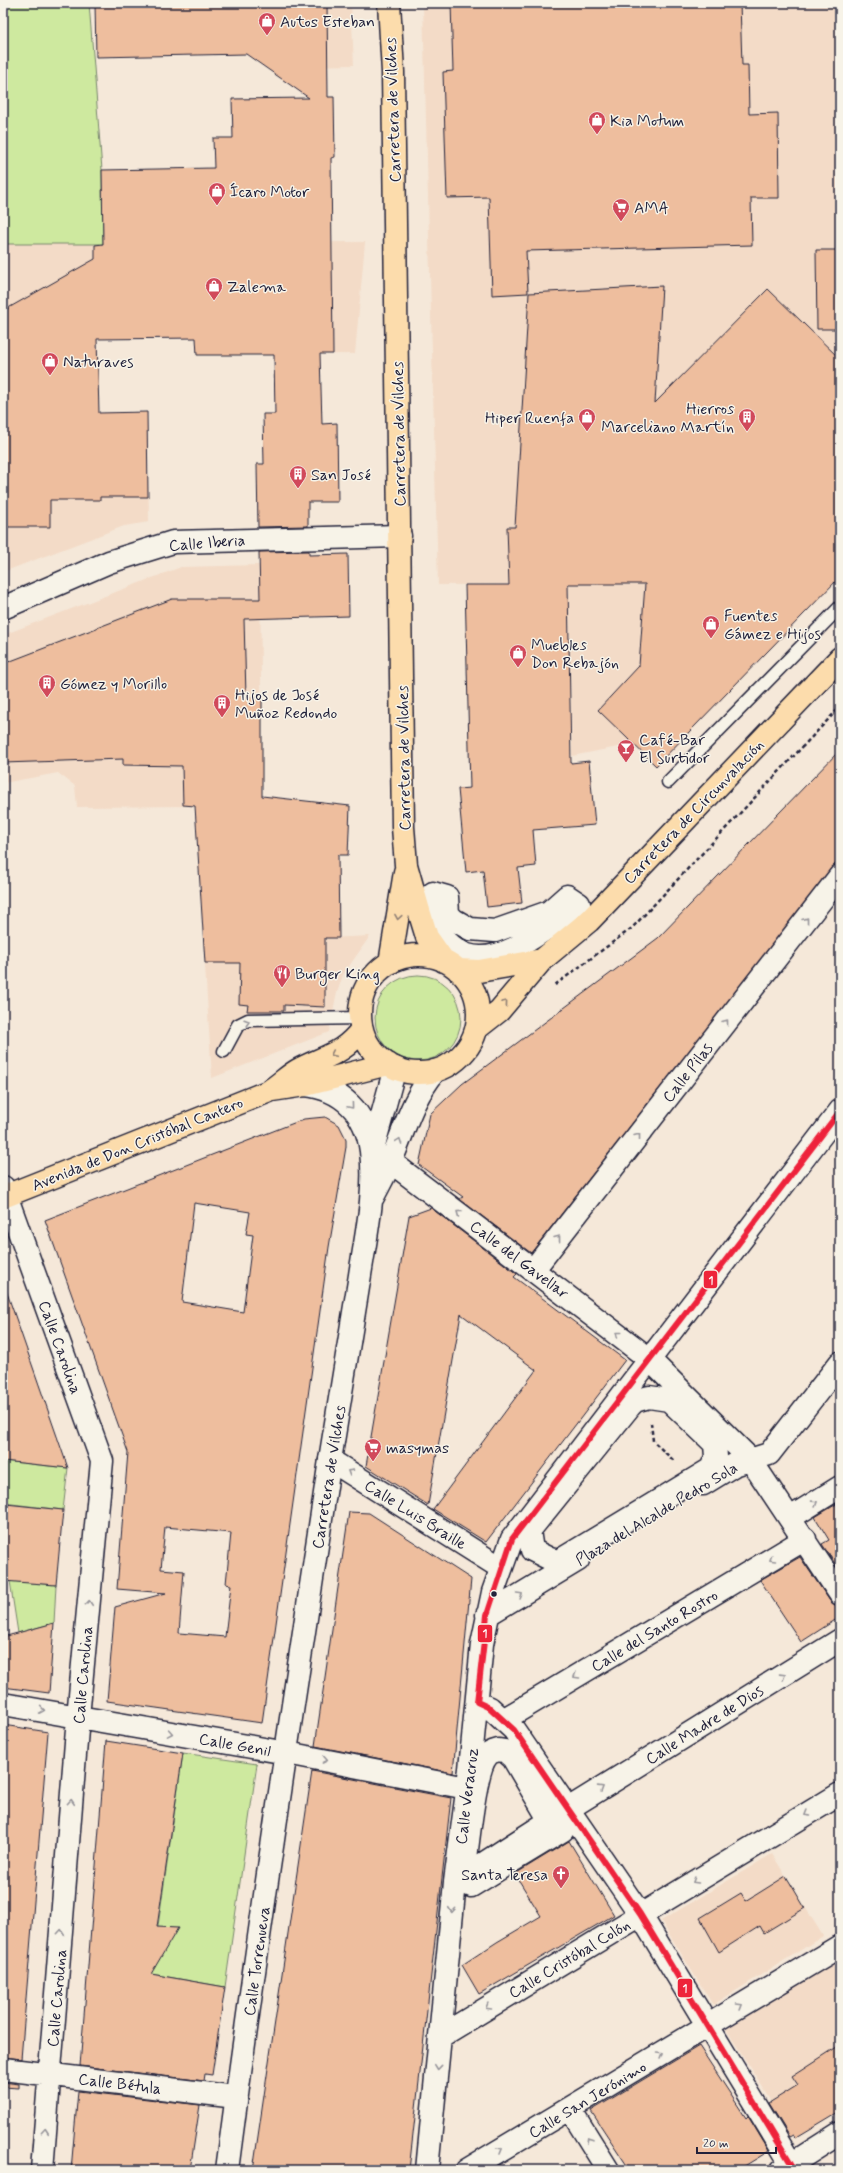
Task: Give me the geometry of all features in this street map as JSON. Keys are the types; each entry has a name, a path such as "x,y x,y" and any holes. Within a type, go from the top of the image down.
{"main road":[{"name":"Carretera de Vilches","path":"389,3 393,80 403,827 406,865 427,937 451,966"},
{"name":"Carretera de Circunvalación","path":"476,1029 499,1011 542,960 589,921 840,658"},
{"name":"Carretera de Vilches","path":"390,964 406,865"},
{"path":"415,956 431,957 451,966 467,980 476,999 478,1009 476,1029 470,1044 461,1056 451,1064 436,1071 411,1073 392,1066 372,1049 361,1023 362,1002 367,987 377,974 390,964 402,958 415,956"},
{"name":"Carretera de Circunvalación","path":"451,966 479,971 542,960"},
{"name":"Avenida de Don Cristóbal Cantero","path":"272,1090 297,1071 342,1050 353,1041 361,1023"},
{"name":"Avenida de Don Cristóbal Cantero","path":"4,1193 272,1090 305,1085 392,1066"}],"street":[{"name":"Calle Iberia","path":"3,608 109,562 173,542 400,536"},
{"name":"Calle Pilas","path":"534,1269 840,876"},
{"path":"433,893 447,897 448,914 454,920 470,929 495,931 549,912 567,896 579,904 526,943 500,953 474,956 461,953 443,938 436,924 433,893"},
{"name":"Carretera de Vilches","path":"371,1152 392,1066"},
{"name":"Carretera de Vilches","path":"371,1202 391,1162 410,1109 420,1090 436,1071"},
{"name":"Carretera de Vilches","path":"287,1753 330,1460 371,1202 371,1152 368,1135 355,1111 348,1102 323,1087 305,1085"},
{"path":"501,1568 512,1539 648,1358 840,1111"},
{"name":"Calle del Gavellar","path":"391,1162 534,1269 648,1358"},
{"name":"Calle Carolina","path":"4,1193 102,1461 78,1717 42,2170"},
{"name":"Plaza del Alcalde Pedro Sola","path":"487,1615 734,1465 750,1459 648,1358"},
{"path":"840,1362 769,1454 750,1459 806,1539 840,1594"},
{"path":"649,1397 669,1400 715,1444 716,1457 712,1469 559,1561 538,1555 532,1550 529,1531 634,1401 649,1397"},
{"name":"Calle Luis Braille","path":"330,1460 501,1568"},
{"path":"790,1518 840,1487"},
{"path":"512,1539 516,1552 526,1563 537,1572 553,1575"},
{"name":"Calle del Santo Rostro","path":"503,1720 806,1539"},
{"name":"Calle Veracruz","path":"427,2170 459,1879 476,1702 487,1615 501,1568"},
{"name":"Calle Madre de Dios","path":"459,1879 550,1822 568,1809 840,1640"},
{"path":"476,1702 490,1708 514,1730 640,1914 790,2168 840,2133"},
{"name":"Calle Genil","path":"3,1704 287,1753 467,1788"},
{"path":"459,1879 482,1765 488,1755 493,1752 505,1751 513,1758 550,1822"},
{"name":"Calle Torrenueva","path":"227,2170 236,2097 287,1753"},
{"name":"Calle Cristóbal Colón","path":"441,2036 840,1794"},
{"name":"Calle San Jerónimo","path":"467,2170 840,1946"},
{"name":"Calle Bétula","path":"3,2069 236,2097"},
{"path":"570,2109 608,2170"}],"lane":[{"path":"668,782 840,607"},
{"path":"224,1051 238,1025 248,1020 361,1023"}],"path":[{"path":"551,988 632,928 840,707"}],"shaded area":[{"name":"Autos Esteban","path":"183,3 351,3 354,65 266,67 246,54 207,55 206,8"},
{"path":"423,3 835,3 840,11 840,577 657,766 633,744 572,756 568,584 438,585"},
{"path":"365,242 355,354 197,355 196,338 97,339 99,413 147,412 149,522 124,526 3,572 3,244"},
{"path":"260,565 262,796 274,797 271,945 288,940 370,936 343,975 336,996 329,1032 212,1078 195,806 77,807 75,786 58,773 3,783 3,635 181,567"},
{"path":"772,1854 823,1936 713,2005 661,1921"},
{"path":"840,1960 840,2111 795,2138 726,2029"}],"green space":[{"path":"3,3 89,3 102,170 103,244 3,244"},
{"path":"418,975 434,979 448,988 457,1002 461,1018 457,1034 448,1048 434,1057 418,1061 402,1057 388,1048 379,1034 375,1018 379,1002 388,988 402,979"},
{"path":"3,1461 68,1468 63,1510 3,1503"},
{"path":"10,1581 56,1585 54,1623 18,1633"},
{"path":"183,1753 257,1764 225,1987 151,1974"}],"building":[{"path":"95,3 327,3 328,97 334,97 335,157 331,158 333,354 320,354 322,424 337,423 338,502 308,502 308,526 258,527 257,464 264,464 263,414 275,414 274,355 197,355 196,338 97,339 99,413 147,412 148,497 100,497 100,500 50,500 50,527 3,527 3,311 95,259 95,245 103,244 102,170 214,168 213,138 233,138 232,99 309,98 246,54 96,57"},
{"path":"451,3 740,3 742,65 748,65 749,114 778,113 779,198 751,198 752,245 526,251 528,293 492,295 489,197 447,198 443,72 453,71"},
{"path":"816,250 840,250 840,329 817,329"},
{"path":"662,286 655,403 768,289 840,359 840,577 656,766 598,710 639,666 645,584 568,584 571,763 589,761 595,825 533,830 536,866 518,868 522,903 487,907 483,870 466,872 458,789 470,788 465,585 509,585 507,527 515,527 529,293"},
{"path":"309,551 309,555 348,554 349,616 244,619 246,697 262,698 262,796 350,806 348,855 338,855 339,938 325,938 325,1007 284,1005 284,1011 247,1011 248,1005 239,1004 240,963 205,963 195,806 183,805 182,766 123,765 123,759 3,763 3,664 172,599 260,599 259,552"},
{"path":"840,750 840,858 531,1253 459,1199 463,1197 419,1165 430,1114 462,1084 658,938"},
{"path":"325,1117 339,1125 346,1139 346,1147 329,1247 262,1723 107,1701 115,1607 166,1593 117,1589 128,1452 45,1220 304,1119","holes":["194,1203 250,1212 246,1234 253,1235 243,1312 182,1302","165,1527 231,1533 226,1584 231,1585 225,1637 179,1633 184,1571 161,1569"]},
{"path":"431,1208 517,1274 514,1277 625,1360 486,1542 433,1509 536,1370 461,1314 428,1505 366,1466 409,1216"},
{"path":"3,1290 6,1290 68,1468 3,1461"},
{"path":"840,1502 840,1571 822,1544 829,1540 815,1517"},
{"path":"6,1504 63,1510 56,1585 3,1581 3,1524"},
{"path":"349,1512 369,1513 471,1579 453,1773 315,1746"},
{"path":"800,1557 830,1601 840,1606 840,1617 801,1642 760,1580"},
{"path":"54,1623 49,1693 3,1687 3,1637"},
{"path":"3,1725 48,1732 21,2059 3,2057"},
{"path":"106,1741 183,1753 157,1927 178,1928 151,1974 225,1987 212,2075 205,2074 204,2081 80,2066"},
{"path":"312,1771 451,1798 409,2170 253,2170"},
{"name":"Santa Teresa","path":"569,1841 614,1915 479,1994 462,1965 541,1916 515,1874"},
{"path":"786,1876 805,1908 764,1933 760,1926 719,1952 700,1918 741,1893 746,1901"},
{"path":"840,2045 840,2111 795,2138 794,2135 790,2137 769,2103 798,2085 792,2076"},
{"path":"699,2046 746,2118 748,2116 769,2151 738,2170 630,2170 591,2111"},
{"path":"3,2082 19,2084 19,2088 3,2087"},
{"path":"78,2091 200,2105 190,2170 71,2170"}],"transit line":[{"name":"1","path":"795,2170 640,1914 514,1730 490,1708 477,1702 487,1615 512,1539 840,1111"}],"place":[{"name":"Autos Esteban","path":"267,36"},
{"name":"Kia Motum","path":"597,135"},
{"name":"Ícaro Motor","path":"217,206"},
{"name":"AMA","path":"621,222"},
{"name":"Zalema","path":"214,301"},
{"name":"Naturaves","path":"50,376"},
{"name":"Hiper Ruenfa","path":"587,432"},
{"name":"Hierros Marceliano Martín","path":"747,432"},
{"name":"San José","path":"298,489"},
{"name":"Fuentes Gámez e Hijos","path":"711,639"},
{"name":"Muebles Don Rebajón","path":"518,668"},
{"name":"Gómez y Morillo","path":"47,698"},
{"name":"Hijos de José Muñoz Redondo","path":"222,718"},
{"name":"Café-Bar El Surtidor","path":"626,763"},
{"name":"Burger King","path":"282,988"},
{"name":"masymas","path":"373,1462"},
{"name":"Santa Teresa","path":"561,1889"}]}
